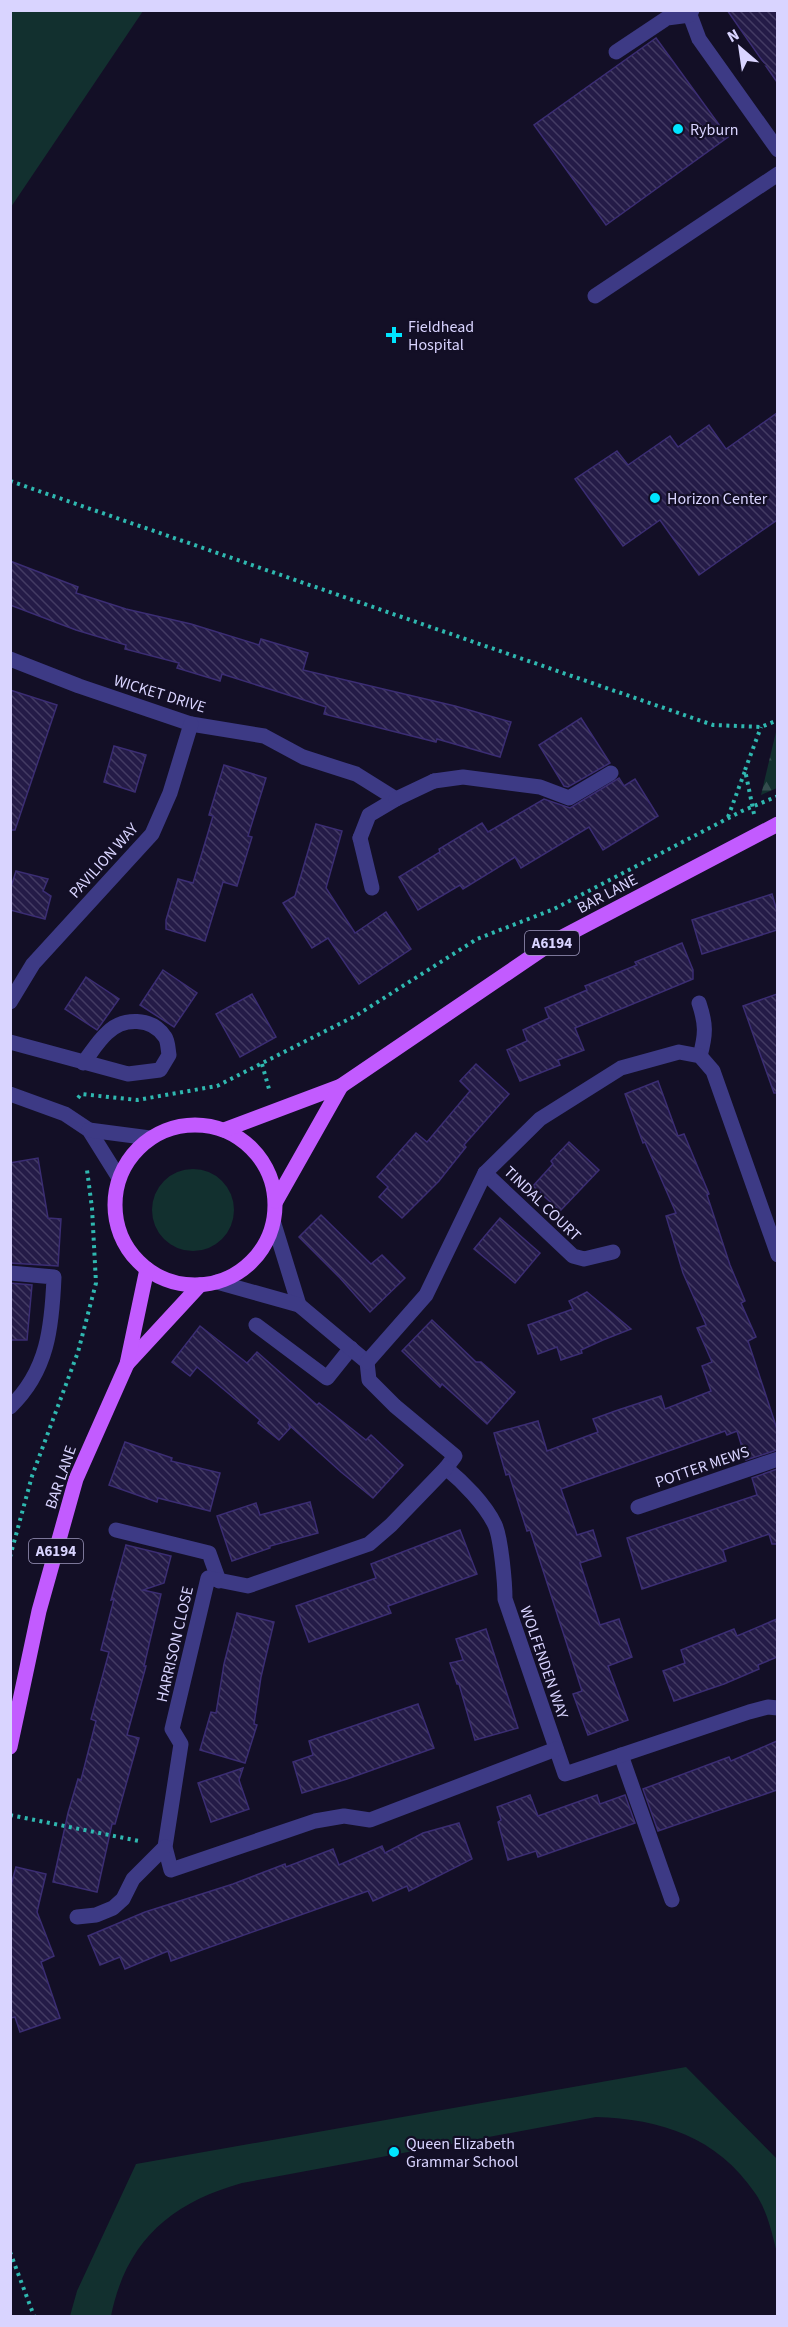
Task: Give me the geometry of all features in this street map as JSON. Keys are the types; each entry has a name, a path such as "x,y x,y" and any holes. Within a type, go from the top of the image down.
{"main road":[{"name":"BAR LANE","path":"224,1130 341,1086 553,942 777,824"},
{"name":"BAR LANE","path":"276,1201 341,1086"},
{"name":"A6194","path":"188,1125 207,1125 224,1130 245,1141 261,1159 272,1179 276,1201 274,1224 265,1245 251,1263 232,1276 200,1285 174,1282 147,1269 129,1251 118,1227 115,1202 119,1179 132,1156 150,1138 168,1129 188,1125"},
{"name":"BAR LANE","path":"10,1747 39,1611 75,1479 127,1364 147,1269"},
{"name":"BAR LANE","path":"127,1364 200,1285"}],"street":[{"path":"616,52 662,21 691,13 699,39 777,150"},
{"path":"595,296 777,174"},
{"name":"WICKET DRIVE","path":"10,659 79,686 191,724 264,736 303,757 356,774 396,799"},
{"name":"PAVILION WAY","path":"10,1002 33,964 152,834 170,793 191,724"},
{"path":"372,888 360,838 369,815 396,799 434,781 463,777 540,787 569,798 611,773"},
{"path":"699,1002 706,1035 700,1056"},
{"path":"10,1042 83,1063 128,1074 160,1070 169,1055 166,1038 147,1022 134,1021 107,1032 83,1063"},
{"path":"367,1362 426,1294 485,1173 540,1119 621,1068 679,1052 700,1056 713,1071 777,1255"},
{"path":"10,1094 65,1114 89,1130 119,1179"},
{"path":"89,1130 150,1138"},
{"name":"TINDAL COURT","path":"485,1173 573,1256 584,1259 613,1252"},
{"path":"274,1224 299,1305"},
{"path":"10,1273 54,1277 52,1323 45,1353 30,1384 10,1407"},
{"path":"217,1282 299,1305 367,1362 369,1380 395,1406 454,1456 446,1468"},
{"path":"256,1325 327,1378 351,1348"},
{"name":"POTTER MEWS","path":"638,1507 777,1459"},
{"name":"HARRISON CLOSE","path":"165,1847 180,1744 172,1730 208,1578 248,1586 369,1544 391,1526 446,1468"},
{"name":"WOLFENDEN WAY","path":"446,1468 465,1483 495,1525 505,1581 505,1599 565,1774 749,1712 768,1707 777,1708"},
{"path":"116,1530 209,1553 219,1581"},
{"path":"165,1847 171,1870 315,1821 344,1816 370,1820 556,1749"},
{"path":"621,1755 672,1900"},
{"path":"77,1917 96,1915 113,1908 123,1899 133,1879 165,1847"}],"path":[{"path":"10,481 713,725 761,728 777,720"},
{"path":"728,818 761,728"},
{"path":"745,770 758,832"},
{"path":"10,1815 165,1847"},
{"path":"10,2252 34,2316"}],"green space":[{"path":"10,11 143,11 11,207"},
{"path":"776,732 777,788 761,795"},
{"path":"193,1169 209,1172 222,1181 231,1194 234,1210 231,1226 222,1239 209,1248 193,1251 177,1248 164,1239 155,1226 152,1210 155,1194 164,1181 177,1172"},
{"path":"686,2067 777,2159 777,2253 763,2207 740,2174 723,2158 705,2145 665,2127 596,2117 242,2183 216,2191 173,2214 155,2229 140,2247 128,2267 118,2290 111,2316 70,2316 77,2291 136,2164"}],"building":[{"path":"727,10 777,10 777,82"},
{"name":"Ryburn","path":"656,38 728,137 606,225 534,125"},
{"name":"Horizon Center","path":"777,413 777,520 699,575 660,520 623,546 575,479 617,451 628,465 670,436 678,447 709,425 726,449"},
{"path":"10,561 78,587 76,593 126,609 191,624 259,645 261,639 308,653 303,670 455,706 511,722 500,757 437,739 436,742 324,714 326,707 222,674 220,681 177,668 179,663 125,649 126,645 76,630 10,605"},
{"path":"10,690 57,705 15,830 10,830"},
{"path":"581,718 610,763 568,787 564,786 539,745"},
{"path":"114,746 146,755 135,792 104,782"},
{"path":"224,765 266,778 248,836 252,837 237,886 223,882 205,941 166,929 166,920 178,879 193,883 213,816 209,815"},
{"path":"619,778 624,786 635,779 658,816 603,850 589,827 521,868 515,857 463,889 460,885 418,910 399,877 482,823 488,832 544,799 570,808"},
{"path":"316,824 342,831 326,888 355,933 386,912 411,949 359,984 328,938 312,948 283,903 295,896"},
{"path":"16,871 48,879 43,891 51,896 45,919 10,910 10,890"},
{"path":"772,894 777,911 777,930 702,954 692,920"},
{"path":"682,943 693,970 693,979 575,1028 584,1050 558,1060 560,1065 520,1081 507,1050 527,1041 523,1030 549,1018 545,1008 587,990 585,986 637,965 635,962"},
{"path":"163,970 197,993 174,1027 140,1005"},
{"path":"86,977 119,999 97,1030 65,1009"},
{"path":"252,994 276,1037 240,1057 216,1014"},
{"path":"777,994 777,1093 774,1093 743,1006"},
{"path":"476,1064 509,1094 464,1145 466,1147 439,1181 402,1218 379,1197 388,1187 377,1177 416,1133 427,1142 470,1091 460,1081"},
{"path":"658,1081 678,1136 684,1134 709,1194 707,1195 730,1265 745,1301 741,1303 756,1337 748,1341 777,1429 777,1450 746,1460 737,1431 727,1435 725,1431 561,1489 577,1535 593,1530 601,1556 580,1563 600,1625 619,1619 632,1657 608,1666 628,1720 588,1735 573,1694 582,1691 530,1530 527,1531 509,1474 506,1475 494,1433 538,1421 547,1451 598,1432 593,1419 661,1396 665,1409 711,1391 702,1366 712,1362 697,1328 706,1325 683,1273 666,1216 676,1213 645,1142 643,1143 625,1094"},
{"path":"569,1142 599,1170 560,1211 533,1186 553,1164 551,1161"},
{"path":"38,1158 48,1218 61,1219 58,1266 10,1263 10,1163"},
{"path":"321,1215 371,1264 382,1255 405,1278 370,1312 299,1237"},
{"path":"500,1218 540,1253 515,1283 474,1249"},
{"path":"10,1283 32,1285 27,1340 10,1340"},
{"path":"587,1292 631,1329 581,1350 582,1353 561,1360 557,1347 538,1354 528,1325 573,1309 569,1301"},
{"path":"432,1320 476,1362 481,1362 515,1392 487,1424 442,1384 440,1387 402,1351"},
{"path":"200,1326 247,1363 257,1352 317,1405 319,1403 366,1440 371,1435 403,1465 373,1498 289,1425 290,1428 279,1440 258,1423 260,1420 197,1367 190,1376 172,1362"},
{"path":"125,1442 172,1458 171,1461 220,1473 210,1511 158,1498 157,1502 109,1485"},
{"path":"777,1469 777,1544 772,1544 769,1534 723,1550 726,1561 642,1589 627,1538 757,1495 752,1478"},
{"path":"310,1502 318,1533 270,1546 270,1548 232,1561 217,1516 256,1503 260,1515"},
{"path":"460,1530 477,1574 388,1606 391,1613 309,1642 296,1606 376,1578 371,1564"},
{"path":"126,1545 171,1556 164,1583 143,1590 161,1594 144,1666 146,1666 127,1735 139,1738 115,1824 112,1824 97,1892 53,1882 68,1813 78,1779 81,1780 96,1721 91,1719 109,1652 101,1650 114,1599 111,1600"},
{"path":"237,1613 274,1622 261,1677 254,1724 257,1725 245,1763 200,1750 211,1712 216,1713 224,1664"},
{"path":"777,1619 777,1657 758,1665 759,1669 724,1684 674,1701 663,1671 685,1663 681,1650 734,1629 737,1636"},
{"path":"486,1629 518,1728 475,1740 459,1684 457,1684 450,1663 463,1660 456,1639"},
{"path":"418,1704 434,1748 302,1793 293,1762 313,1755 309,1741"},
{"path":"777,1741 777,1790 658,1831 643,1789 729,1757 731,1761"},
{"path":"243,1768 239,1780 249,1809 211,1822 198,1783"},
{"path":"530,1795 538,1816 597,1795 600,1804 625,1795 635,1823 538,1857 536,1851 508,1860 498,1822 501,1820 497,1807"},
{"path":"459,1823 472,1859 409,1891 407,1886 373,1901 368,1891 171,1961 168,1951 125,1969 120,1957 100,1965 88,1936 145,1912 233,1884 285,1864 286,1867 333,1849 339,1865 382,1846 385,1853 423,1833"},
{"path":"16,1867 46,1874 37,1912 54,1956 41,1962 60,2018 20,2032 15,2017 10,2018 10,1889"}],"place":[{"name":"Ryburn","path":"678,129"},
{"name":"Fieldhead Hospital","path":"394,335"},
{"name":"Horizon Center","path":"655,498"},
{"name":"Queen Elizabeth Grammar School","path":"394,2152"}]}
